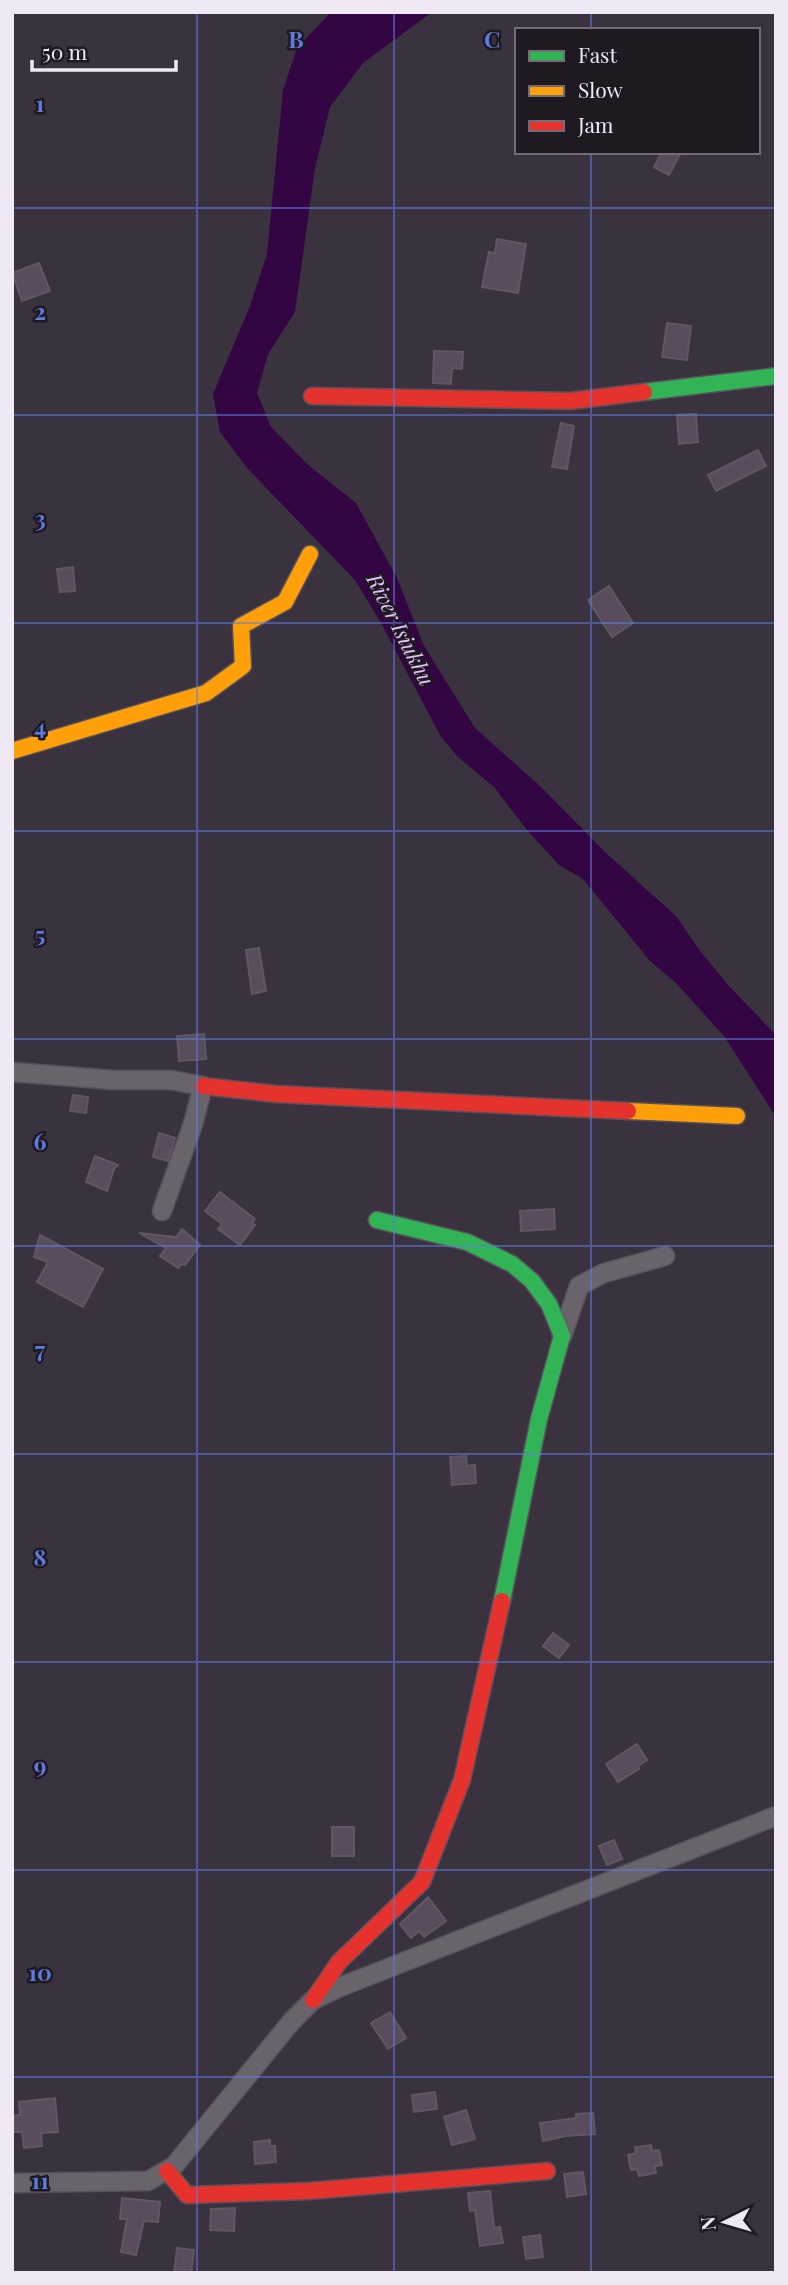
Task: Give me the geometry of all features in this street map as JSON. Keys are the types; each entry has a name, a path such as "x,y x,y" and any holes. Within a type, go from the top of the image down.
{"street":[{"path":"312,396 570,401 776,376"},
{"path":"12,751 206,693 243,666 241,626 285,602 310,554"},
{"path":"12,1072 114,1080 171,1080 276,1094 737,1116"},
{"path":"162,1211 193,1124 203,1086"},
{"path":"377,1220 467,1242 512,1264 533,1281 549,1304 562,1336"},
{"path":"12,2183 148,2181 167,2172 291,2022 313,2000 339,1962 422,1882 462,1780 486,1681 539,1419 579,1286 604,1273 666,1256"},
{"path":"313,2000 340,1987 776,1816"},
{"path":"167,2172 187,2194 309,2191 547,2171"}],"water":[{"name":"River Isiukhu","path":"331,12 432,12 363,63 330,107 315,168 295,312 268,354 257,393 271,427 307,464 356,503 397,578 424,646 475,728 676,916 728,985 776,1035 776,1117 724,1036 676,983 650,961 583,879 559,865 527,830 494,787 458,757 441,737 381,623 355,580 247,468 220,432 213,394 250,306 267,254 283,90 297,48"}],"building":[{"path":"661,154 680,154 669,175 654,167"},
{"path":"497,239 526,244 518,293 482,287 489,252 495,253"},
{"path":"39,263 50,291 22,301 12,273"},
{"path":"667,323 691,326 687,360 662,357"},
{"path":"434,351 463,352 462,369 452,368 451,384 433,383"},
{"path":"696,414 698,442 679,444 677,415"},
{"path":"561,423 574,426 567,469 552,467"},
{"path":"758,450 766,466 716,491 708,475"},
{"path":"73,567 75,591 60,592 57,569"},
{"path":"609,586 633,623 612,637 588,600"},
{"path":"259,948 266,991 252,994 246,950"},
{"path":"204,1034 206,1059 179,1061 177,1036"},
{"path":"73,1095 88,1097 86,1113 70,1111"},
{"path":"159,1133 175,1138 168,1161 153,1157"},
{"path":"95,1156 118,1165 114,1169 107,1191 86,1182"},
{"path":"220,1192 255,1219 252,1223 255,1225 240,1245 218,1229 222,1224 205,1211"},
{"path":"554,1209 555,1229 521,1231 520,1211"},
{"path":"182,1229 200,1245 185,1265 182,1264 178,1268 160,1256 166,1248 139,1233 176,1237"},
{"path":"40,1235 103,1269 83,1307 37,1282 48,1262 34,1257"},
{"path":"466,1456 467,1466 475,1465 476,1483 452,1485 450,1457"},
{"path":"553,1633 569,1645 559,1658 543,1646"},
{"path":"637,1744 647,1760 638,1766 639,1769 618,1782 606,1764"},
{"path":"332,1827 354,1827 354,1856 332,1856"},
{"path":"614,1840 622,1859 607,1865 599,1846"},
{"path":"428,1897 446,1921 424,1937 419,1931 411,1938 400,1924"},
{"path":"390,2012 406,2038 388,2049 371,2023"},
{"path":"435,2092 437,2109 414,2112 412,2095"},
{"path":"55,2098 58,2132 41,2133 42,2146 24,2148 22,2132 12,2132 12,2116 20,2115 19,2102"},
{"path":"466,2110 475,2139 452,2145 444,2117"},
{"path":"593,2113 595,2134 543,2141 540,2123 576,2118 576,2114"},
{"path":"270,2140 270,2146 275,2146 276,2162 255,2164 254,2142"},
{"path":"651,2145 652,2151 659,2150 662,2165 655,2166 656,2173 639,2176 637,2169 631,2170 628,2155 636,2153 635,2147"},
{"path":"583,2172 586,2194 567,2197 564,2174"},
{"path":"490,2191 494,2228 500,2227 503,2243 480,2246 475,2210 470,2211 468,2193"},
{"path":"122,2198 160,2202 158,2222 144,2221 136,2255 121,2252 127,2219 120,2219"},
{"path":"235,2208 234,2231 210,2230 211,2209"},
{"path":"540,2235 543,2257 526,2259 523,2237"},
{"path":"177,2248 194,2250 191,2273 174,2273"}],"traffic: fast":[{"path":"644,392 776,376"},
{"path":"377,1220 467,1242 512,1264 532,1281 549,1304 562,1336 539,1419 502,1601"}],"traffic: slow":[{"path":"12,751 206,693 243,666 241,626 285,602 310,554"},
{"path":"628,1111 737,1116"}],"traffic: jam":[{"path":"312,396 570,401 644,392"},
{"path":"203,1086 276,1094 628,1111"},
{"path":"313,2000 339,1962 422,1882 462,1780 502,1601"},
{"path":"167,2171 187,2195 309,2191 547,2171"}]}
